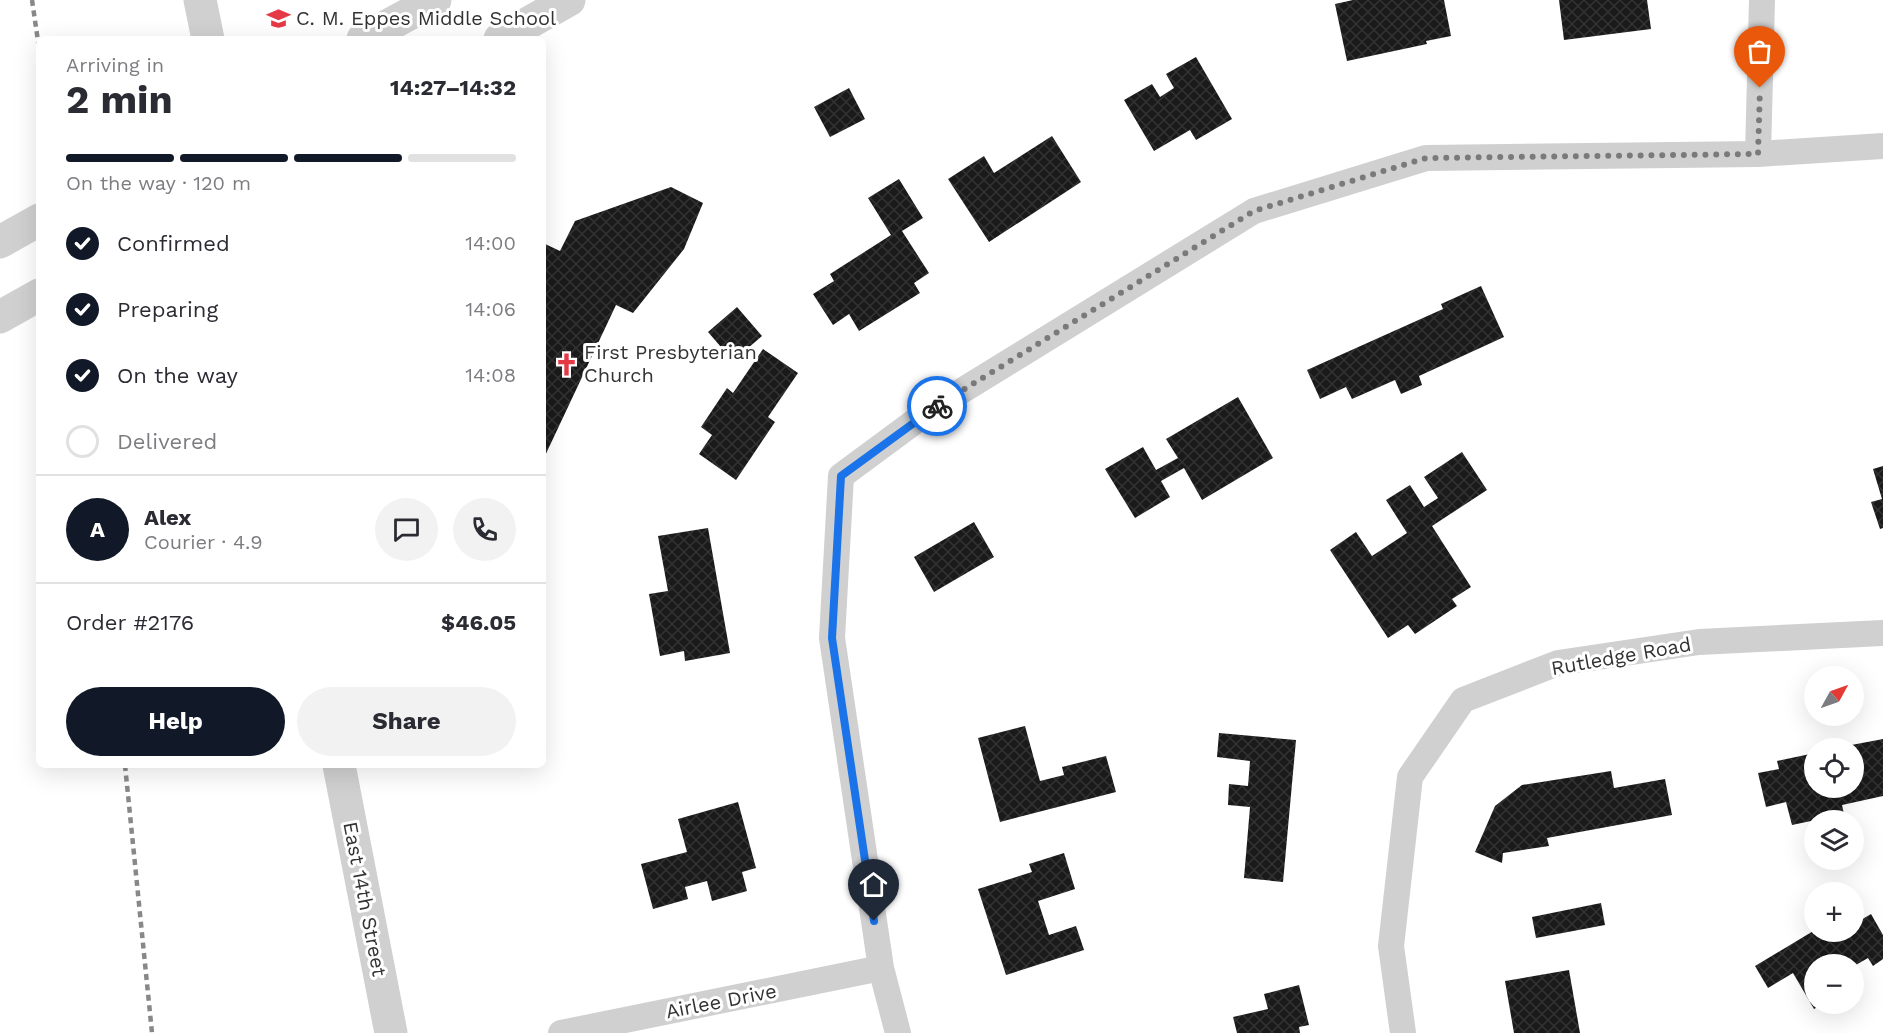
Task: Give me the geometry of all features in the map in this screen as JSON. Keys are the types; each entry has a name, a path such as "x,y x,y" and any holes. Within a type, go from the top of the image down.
{"street":[{"path":"200,0 207,36"},
{"path":"369,36 435,0"},
{"path":"505,36 569,0"},
{"path":"1758,154 1762,0"},
{"path":"898,1033 881,968 832,638 841,476 929,411 1254,211 1426,158 1758,154 1883,146"},
{"path":"0,242 36,222"},
{"path":"0,317 36,297"},
{"name":"Rutledge Road","path":"1403,1033 1391,946 1410,777 1463,700 1558,663 1699,642 1883,633"},
{"name":"East 14th Street","path":"340,768 390,1033"},
{"name":"Airlee Drive","path":"561,1033 881,968"}],"building":[{"path":"1353,0 1444,0 1451,36 1426,41 1427,44 1347,61 1335,4"},
{"path":"1559,0 1647,0 1651,29 1564,40"},
{"path":"1196,57 1232,119 1196,140 1190,130 1154,151 1124,100 1152,84 1160,97 1174,88 1166,74"},
{"path":"849,88 865,119 830,137 814,107"},
{"path":"1052,136 1081,182 989,242 948,179 984,156 994,173"},
{"path":"899,179 923,218 902,231 929,273 914,283 920,293 859,331 849,314 833,325 813,294 834,281 830,274 891,235 868,198"},
{"name":"First Presbyterian Church","path":"671,187 703,203 684,249 633,313 616,305 546,454 546,244 560,251 575,221"},
{"path":"1481,286 1504,337 1419,376 1422,385 1401,394 1395,380 1352,399 1346,387 1320,399 1307,370 1443,309 1441,304"},
{"path":"737,307 762,336 733,361 708,332"},
{"path":"763,349 798,373 768,417 775,422 736,480 699,454 712,435 701,427 727,388 733,393"},
{"path":"1238,397 1273,458 1202,500 1184,468 1161,481 1170,497 1135,518 1105,469 1143,447 1156,470 1178,458 1166,439"},
{"path":"1462,452 1487,490 1432,526 1471,587 1452,599 1457,606 1415,634 1408,625 1388,638 1330,550 1356,532 1372,556 1407,533 1386,500 1410,485 1424,507 1438,498 1424,477"},
{"path":"1883,466 1883,528 1880,529 1871,502 1882,499 1873,469"},
{"path":"974,522 994,557 934,592 914,557"},
{"path":"708,528 730,653 685,661 684,651 660,656 649,594 668,591 658,536"},
{"path":"1025,726 1040,781 1064,775 1062,767 1106,756 1116,792 1000,822 978,738"},
{"path":"1219,733 1296,740 1283,882 1244,878 1250,807 1228,805 1229,784 1248,786 1250,761 1217,757"},
{"path":"1883,739 1883,796 1842,805 1843,810 1804,810 1804,822 1792,825 1786,802 1766,807 1758,773 1779,769 1777,761 1804,755 1804,798 1864,798 1864,743"},
{"path":"1611,771 1614,788 1665,779 1672,815 1547,838 1549,846 1503,853 1502,863 1475,852 1495,806 1522,785"},
{"path":"738,802 756,868 742,872 747,891 712,901 707,881 685,887 688,899 653,909 641,864 687,852 678,819"},
{"path":"1064,853 1075,889 1038,901 1049,935 1076,926 1084,950 1006,975 978,889 1032,872 1029,864"},
{"path":"1601,903 1605,925 1536,938 1532,917"},
{"path":"1871,914 1883,935 1883,959 1873,966 1868,958 1864,960 1864,954 1804,954 1804,992 1793,973 1768,988 1755,966 1804,937 1804,942 1864,942 1864,918"},
{"path":"1569,970 1580,1033 1514,1033 1505,981"},
{"path":"1299,985 1309,1025 1299,1027 1300,1033 1237,1033 1233,1017 1268,1009 1264,994"}],"railway":[{"path":"32,0 37,36"},
{"path":"125,768 152,1033"}],"way so far":[{"path":"937,406 1254,211 1426,158 1758,154 1760,88"}],"place":[{"name":"C. M. Eppes Middle School","path":"278,18"},
{"name":"First Presbyterian Church","path":"566,364"}],"route":[{"path":"874,921 832,638 841,476 937,406"}]}
